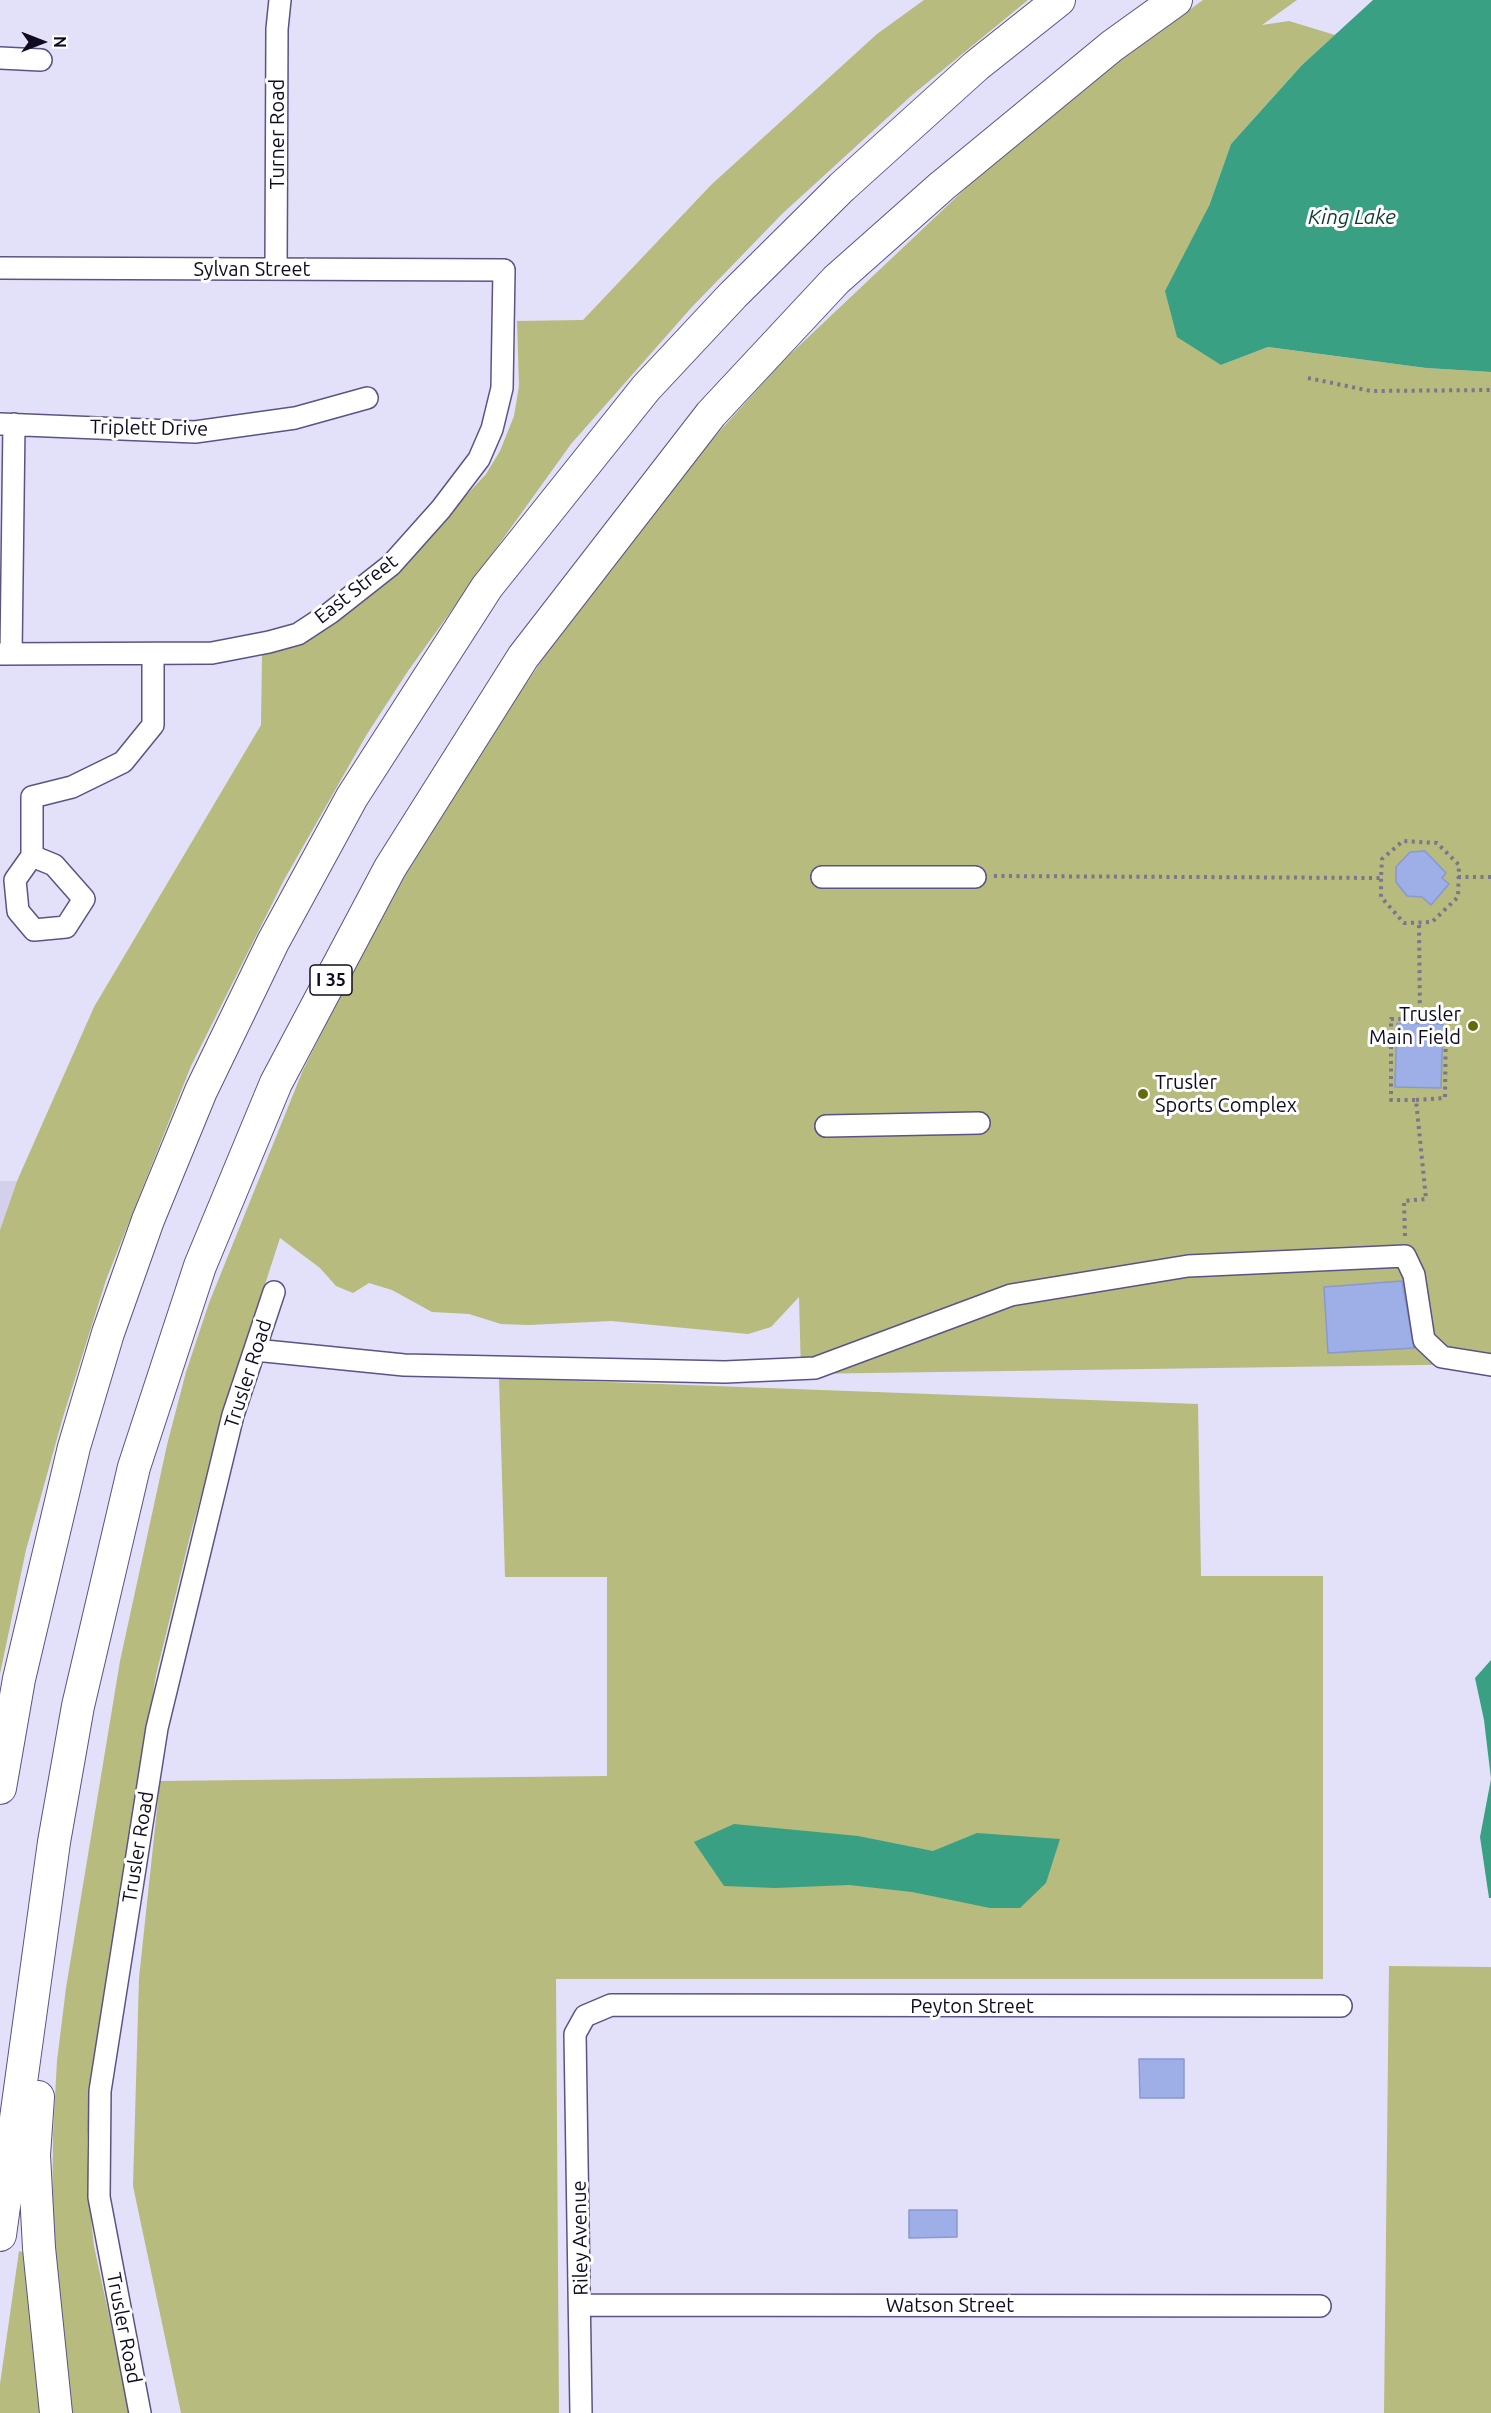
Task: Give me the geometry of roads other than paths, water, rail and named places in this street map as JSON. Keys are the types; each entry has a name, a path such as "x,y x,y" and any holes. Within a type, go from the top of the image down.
{"highway":[{"path":"0,1788 21,1668 74,1447 108,1333 148,1220 201,1091 273,942 352,797 488,586 646,388 733,295 842,187 976,66 1059,0"},
{"name":"I 35","path":"0,2235 54,1842 78,1706 134,1467 200,1266 276,1083 390,868 523,657 711,414 836,280 942,186 1112,46 1176,0"},
{"path":"54,1842 34,2155 39,2248 56,2413"}],"street":[{"name":"Turner Road","path":"276,269 277,29 280,0"},
{"path":"0,58 42,60"},
{"name":"Sylvan Street","path":"0,268 504,270"},
{"name":"East Street","path":"5,654 212,653 298,634 330,613 391,565 441,509 479,459 492,429 502,388 504,270"},
{"name":"Triplett Drive","path":"7,424 195,432 295,418 367,398"},
{"path":"5,654 7,424"},
{"path":"32,856 32,797 72,787 123,762 153,725 153,655"},
{"path":"822,877 975,877"},
{"path":"826,1126 979,1123"},
{"path":"255,1350 404,1365 725,1372 815,1368 1011,1295 1188,1266 1405,1256 1414,1275 1424,1340 1442,1357 1491,1365"},
{"name":"Trusler Road","path":"140,2413 99,2197 100,2091 157,1728 233,1415 274,1292"},
{"name":"Peyton Street","path":"604,2008 612,2006 1341,2006"},
{"name":"Riley Avenue","path":"581,2413 575,2034 585,2016 604,2008"},
{"name":"Watson Street","path":"581,2305 1320,2306"}],"water":[{"name":"King Lake","path":"1373,0 1491,0 1491,372 1426,368 1268,347 1221,365 1177,337 1165,291 1209,206 1231,144 1302,65"},
{"path":"1491,1660 1491,1779 1484,1720 1475,1678"},
{"path":"1491,1779 1491,1898 1489,1898 1480,1837"},
{"path":"734,1824 858,1836 933,1851 977,1833 1060,1839 1046,1883 1020,1908 990,1908 912,1892 849,1885 775,1888 724,1886 694,1842"}],"place":[{"name":"Trusler Main Field","path":"1473,1026"},
{"name":"Trusler Sports Complex","path":"1143,1094"}]}
